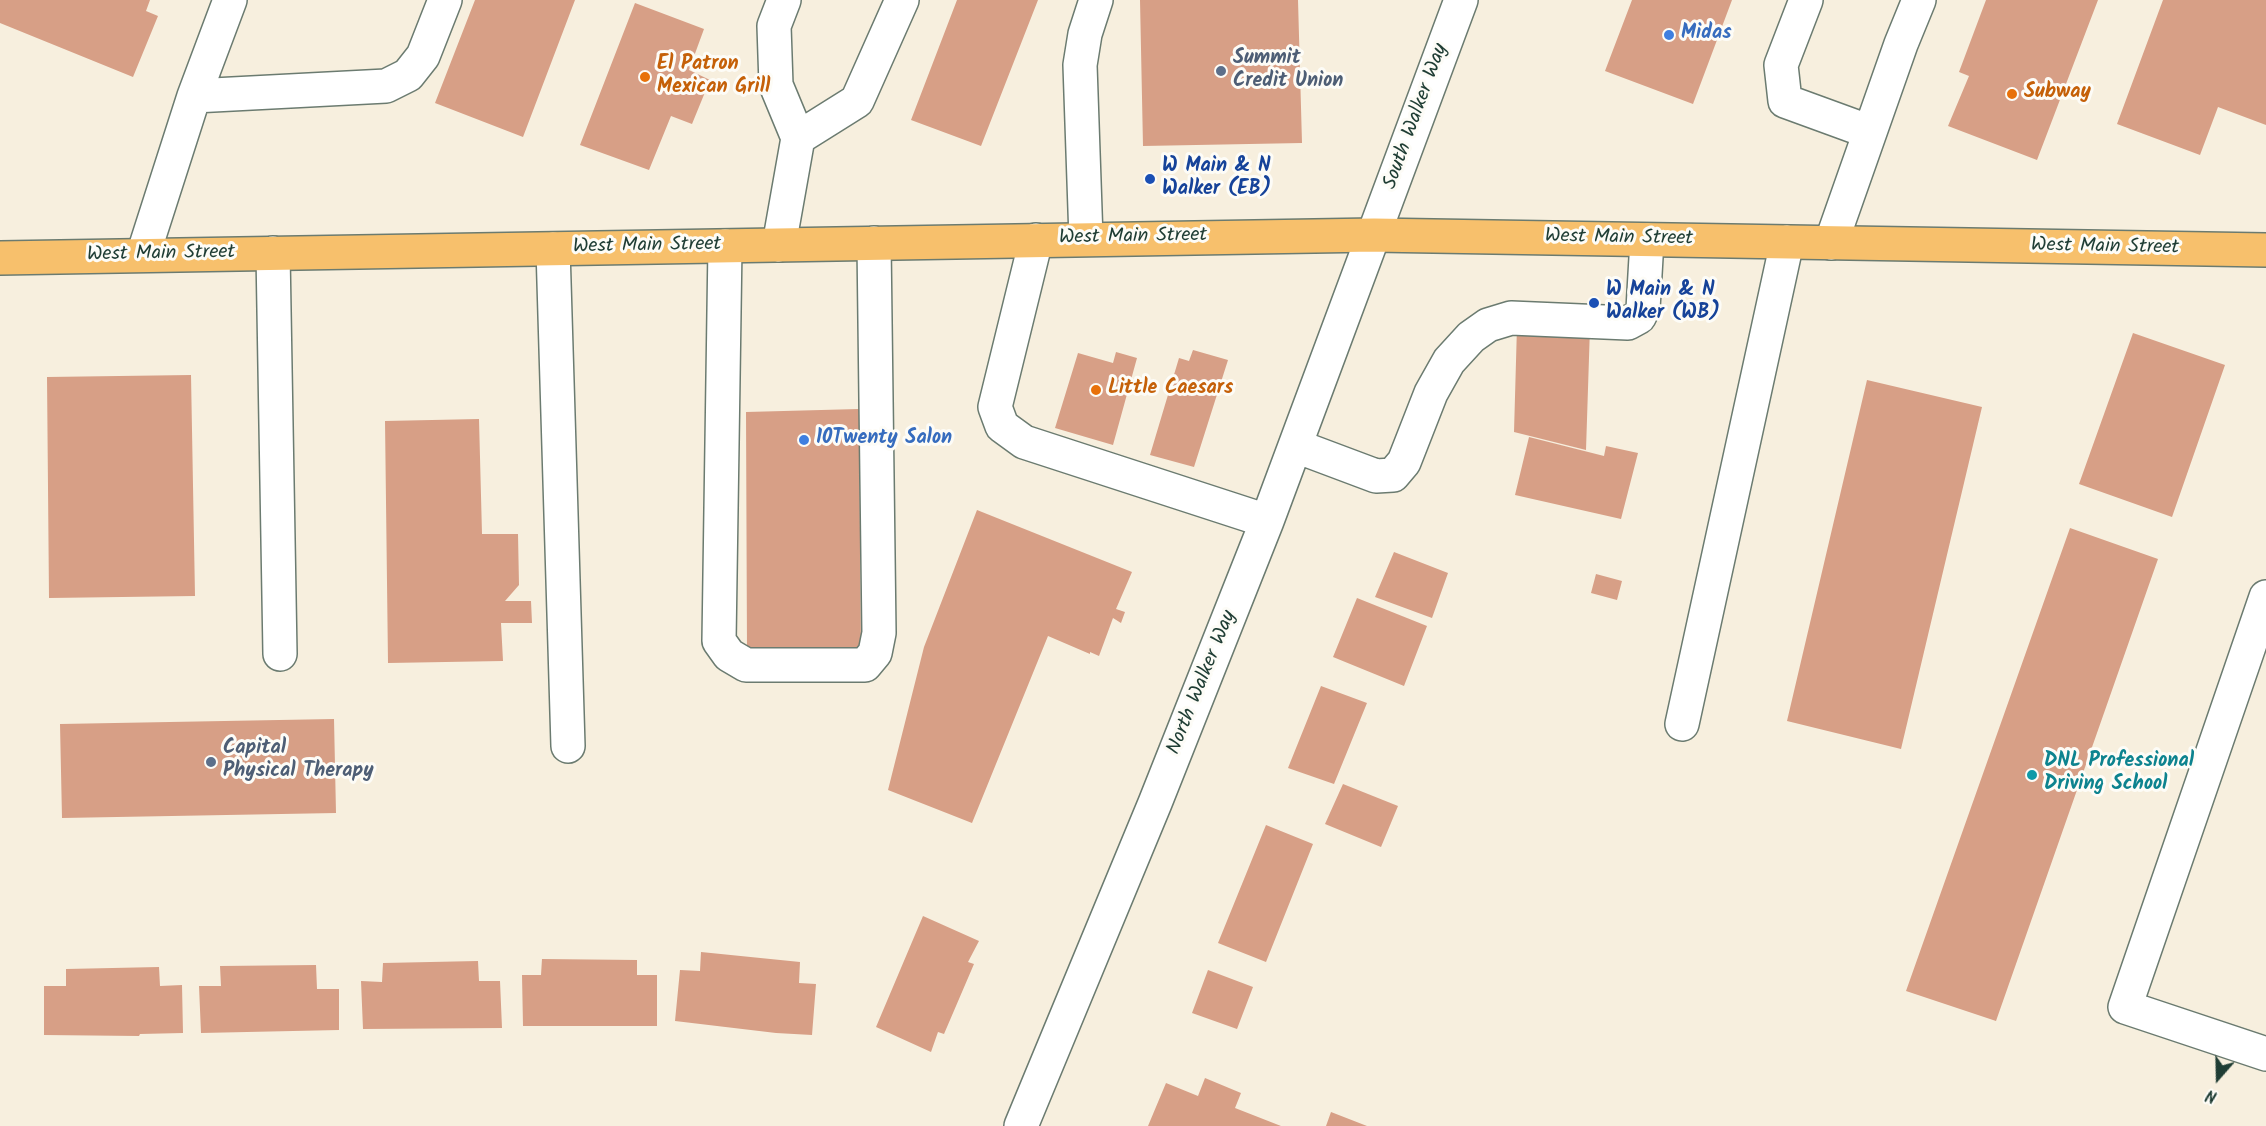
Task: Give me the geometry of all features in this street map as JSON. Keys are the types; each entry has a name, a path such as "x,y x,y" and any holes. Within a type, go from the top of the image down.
{"main road":[{"name":"West Main Street","path":"0,258 1374,235 2266,250"}],"street":[{"path":"143,255 194,96 230,0"},
{"path":"194,96 387,86 408,75 423,56 445,0"},
{"path":"779,245 798,138 776,85 774,26 784,0"},
{"path":"798,138 857,101 902,0"},
{"path":"1086,239 1080,65 1085,34 1096,0"},
{"name":"South Walker Way","path":"1374,235 1461,0"},
{"path":"1806,0 1781,65 1785,101 1870,132"},
{"path":"1831,243 1918,0"},
{"name":"North Walker Way","path":"1021,1126 1155,803 1296,446 1374,235"},
{"path":"1036,240 995,407 1002,426 1024,442 1267,520"},
{"path":"1296,446 1376,476 1392,475 1404,462 1431,393 1449,361 1471,337 1488,325 1511,318 1629,322 1639,317 1643,309 1647,240"},
{"path":"1682,724 1787,242"},
{"path":"725,246 719,641 729,655 746,665 865,665 875,653 879,633 874,243"},
{"path":"553,249 568,746"},
{"path":"273,254 280,654"},
{"path":"2266,597 2125,1007 2266,1054"}],"building":[{"path":"0,0 150,0 146,11 158,16 133,77 0,23"},
{"path":"475,0 575,0 523,137 435,103"},
{"path":"957,0 1038,0 981,146 911,120"},
{"name":"Summit Credit Union","path":"1140,0 1298,0 1302,143 1143,146"},
{"name":"Midas","path":"1632,0 1732,0 1693,104 1605,71"},
{"path":"1986,0 2098,0 2037,160 1948,126 1969,76 1959,72"},
{"path":"2163,0 2266,0 2266,125 2218,107 2200,155 2117,124"},
{"path":"635,3 704,29 689,70 710,80 692,124 671,116 649,170 580,145"},
{"path":"1517,326 1590,327 1586,450 1514,432"},
{"path":"2133,333 2225,365 2172,517 2079,484"},
{"path":"1193,350 1228,360 1194,467 1150,455 1179,358 1189,361"},
{"path":"1116,352 1137,358 1113,445 1055,428 1078,353 1113,363"},
{"path":"191,375 195,596 49,598 47,377"},
{"path":"1867,380 1982,407 1901,749 1787,721"},
{"path":"859,409 861,651 747,652 746,412"},
{"path":"479,419 482,534 518,534 519,585 505,601 531,601 532,623 501,623 503,661 388,663 385,421"},
{"path":"1529,437 1604,456 1606,446 1638,453 1621,519 1515,495"},
{"path":"977,510 1132,572 1116,609 1125,612 1121,623 1113,618 1099,656 1048,636 972,823 888,790 924,647"},
{"name":"DNL Professional Driving School","path":"2070,528 2158,559 1996,1021 1906,991"},
{"path":"1394,552 1448,573 1432,618 1375,597"},
{"path":"1596,574 1622,581 1617,600 1591,593"},
{"path":"1357,598 1427,626 1404,686 1333,657"},
{"path":"1321,686 1367,703 1334,784 1288,768"},
{"path":"334,719 336,813 62,818 60,724"},
{"path":"1343,784 1398,806 1381,847 1325,824"},
{"path":"1266,825 1313,844 1266,962 1218,943"},
{"path":"923,916 979,941 968,962 974,964 944,1034 938,1032 931,1052 876,1027"},
{"path":"701,952 800,962 799,983 816,984 812,1035 675,1021 680,970 700,971"},
{"path":"542,959 637,960 637,975 657,975 657,1026 523,1026 522,975 541,975"},
{"path":"478,961 479,981 500,981 502,1028 363,1029 361,981 382,982 383,963"},
{"path":"316,965 317,989 339,989 339,1030 201,1033 199,986 221,986 220,966"},
{"path":"159,967 160,986 182,985 183,1033 140,1034 139,1036 44,1035 44,986 66,986 66,969"},
{"path":"1208,970 1253,987 1237,1029 1192,1013"},
{"path":"1205,1078 1241,1093 1235,1108 1281,1126 1148,1126 1166,1083 1198,1096"},
{"path":"1331,1112 1367,1126 1326,1126"}],"place":[{"name":"Midas","path":"1669,35"},
{"name":"Summit Credit Union","path":"1221,71"},
{"name":"El Patron Mexican Grill","path":"645,77"},
{"name":"Subway","path":"2012,94"},
{"name":"W Main & N Walker (EB)","path":"1150,179"},
{"name":"W Main & N Walker (WB)","path":"1594,303"},
{"name":"Little Caesars","path":"1096,390"},
{"name":"10Twenty Salon","path":"804,440"},
{"name":"Capital Physical Therapy","path":"211,762"},
{"name":"DNL Professional Driving School","path":"2032,775"}]}
